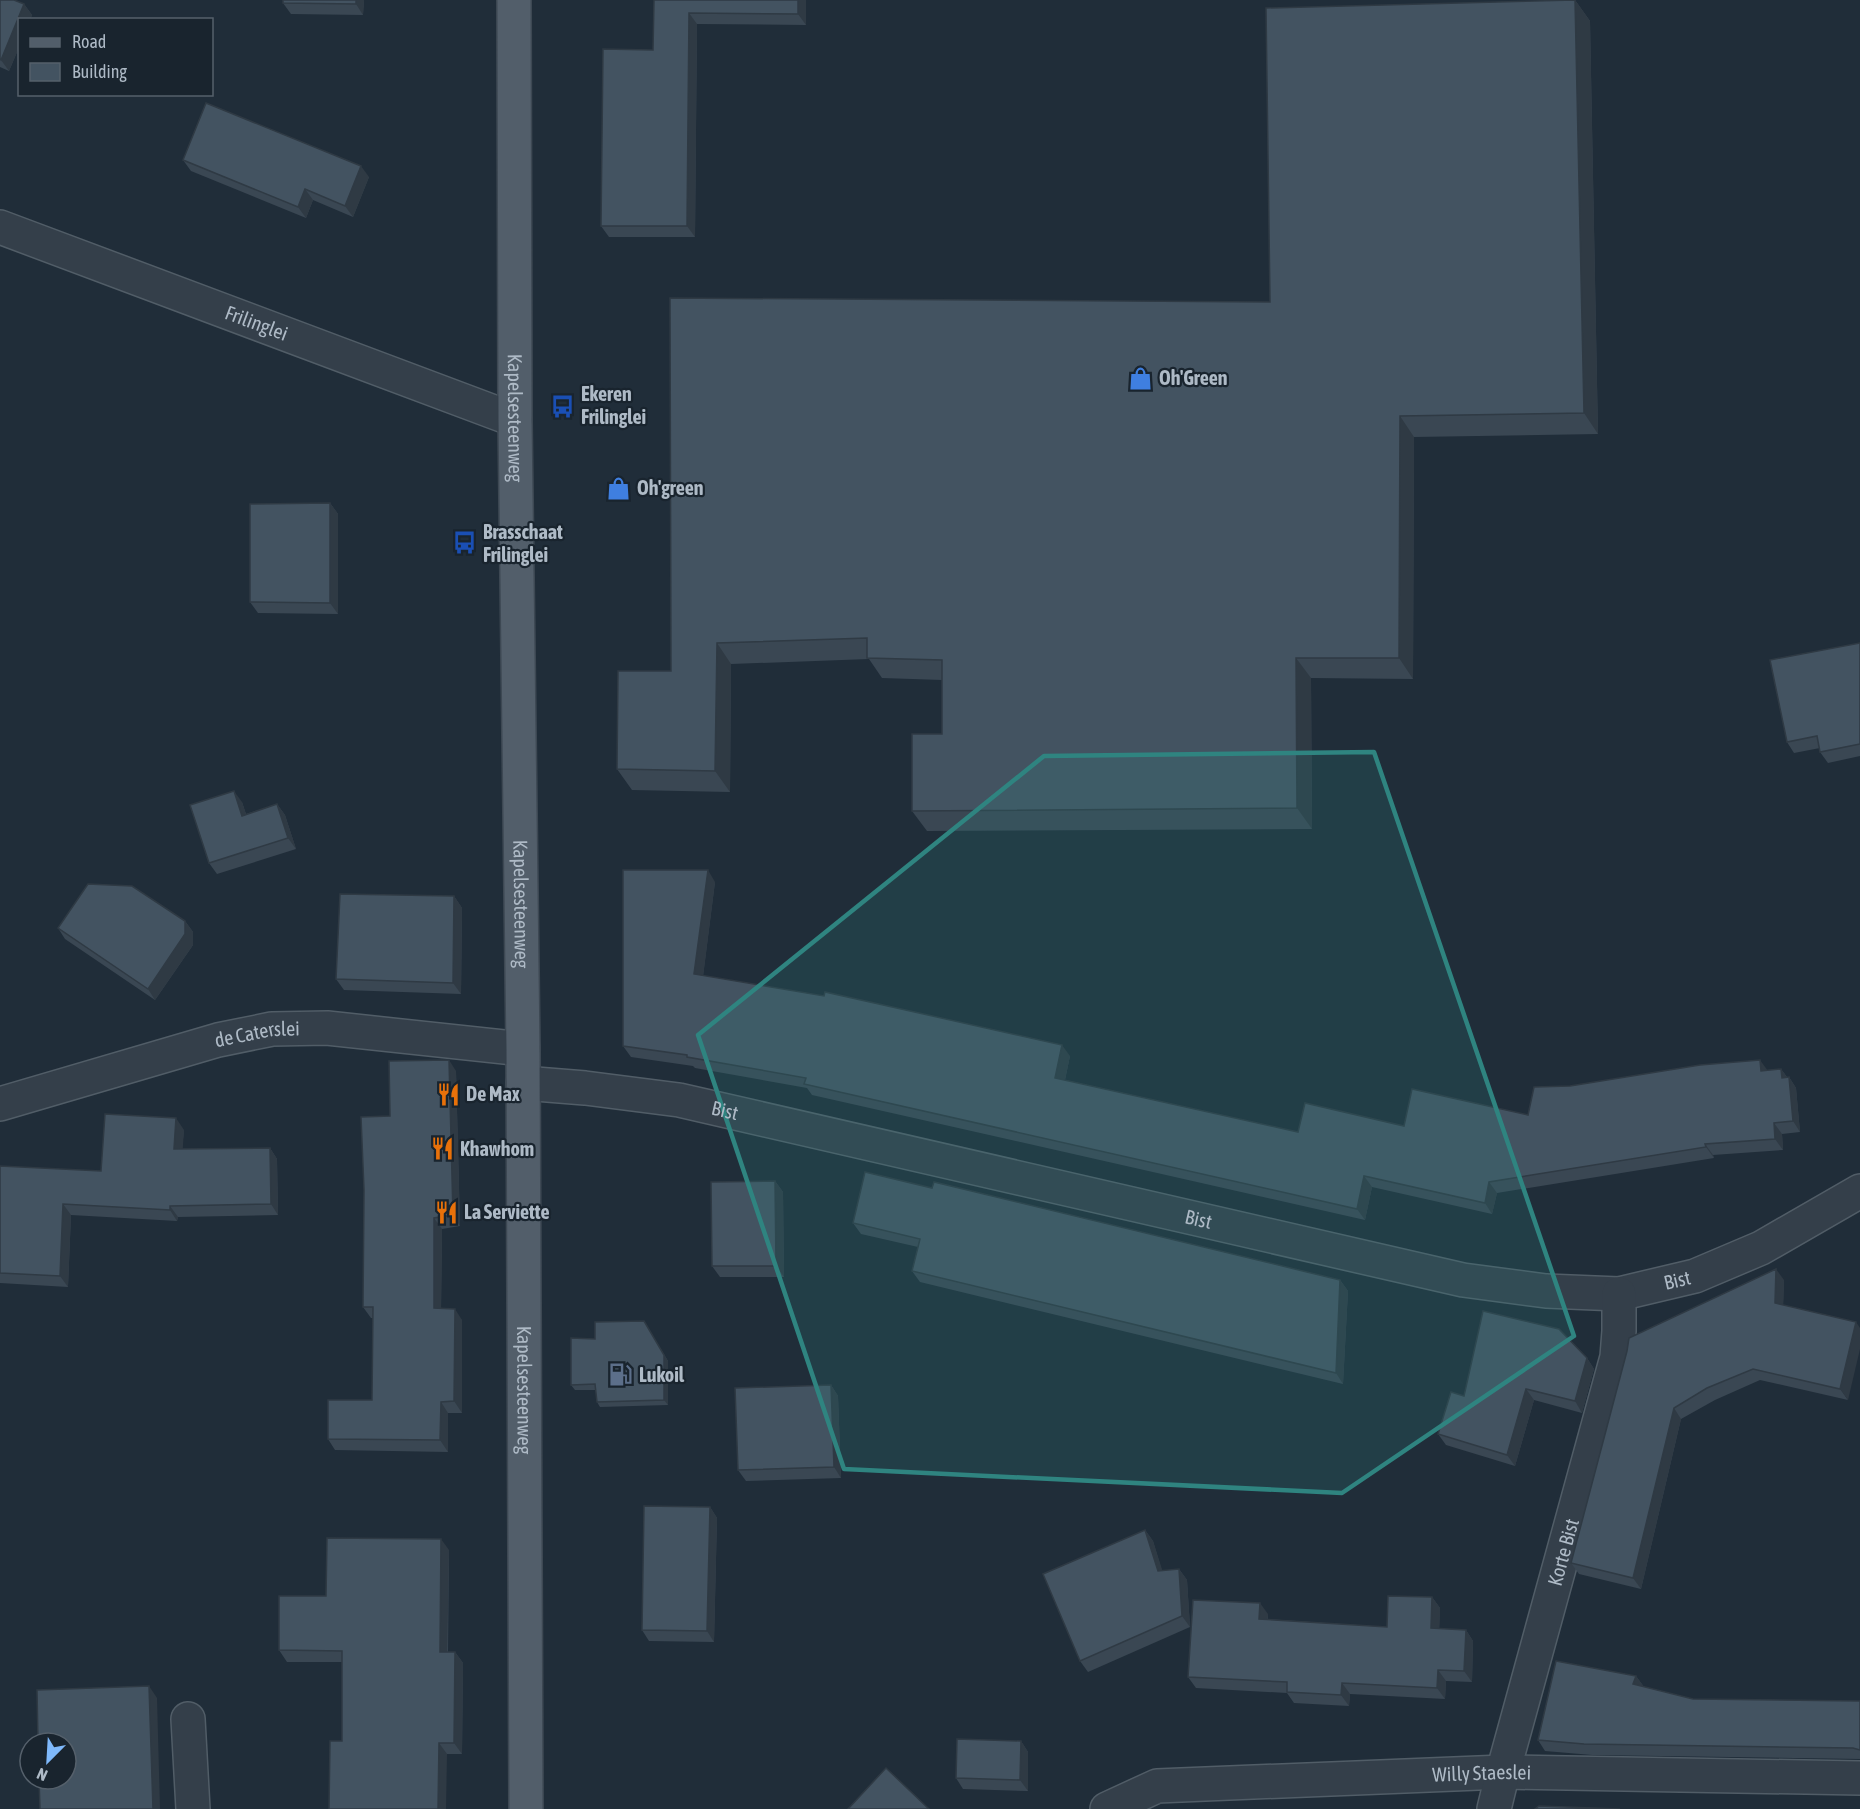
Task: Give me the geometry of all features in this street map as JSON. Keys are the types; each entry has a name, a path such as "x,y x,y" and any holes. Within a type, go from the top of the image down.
{"main road":[{"name":"Kapelsesteenweg","path":"514,0 515,420 523,1049 526,1809"}],"street":[{"name":"Frilinglei","path":"0,227 515,420"},
{"name":"de Caterslei","path":"0,1104 208,1042 272,1029 327,1028 523,1049"},
{"name":"Bist","path":"523,1083 679,1100 1463,1280 1546,1291 1619,1294 1695,1276 1761,1248 1860,1191"},
{"name":"Korte Bist","path":"1494,1809 1617,1357 1619,1294"},
{"path":"188,1719 193,1809"},
{"name":"Willy Staeslei","path":"1107,1809 1157,1786 1503,1772 1860,1778"}],"highlighted area":[{"path":"1374,752 1574,1336 1342,1493 844,1469 698,1035 1044,756"}],"building":[{"path":"0,0 14,0 24,4 0,59"},
{"path":"283,0 356,0 356,4 283,3"},
{"path":"654,0 798,0 798,14 689,13 687,226 601,226 603,49 653,50"},
{"name":"Oh'Green","path":"1575,0 1584,413 1400,416 1399,658 1296,658 1297,808 912,811 912,734 942,734 942,660 867,658 867,638 717,643 715,771 617,769 618,671 671,671 670,298 1270,302 1266,8"},
{"path":"206,103 361,166 345,206 305,189 298,207 183,160"},
{"path":"330,503 330,603 250,602 250,504"},
{"path":"1860,643 1860,744 1820,752 1817,736 1787,742 1770,660"},
{"path":"234,791 242,816 277,804 288,838 209,863 190,805"},
{"path":"623,870 708,870 694,974 824,996 825,992 1062,1045 1055,1078 1298,1132 1305,1103 1404,1126 1412,1089 1528,1115 1534,1087 1570,1086 1700,1065 1760,1060 1761,1071 1781,1069 1782,1078 1789,1077 1793,1121 1774,1123 1775,1139 1705,1144 1706,1147 1489,1182 1485,1203 1364,1176 1357,1209 804,1084 806,1078 687,1057 687,1055 623,1046"},
{"path":"88,884 132,886 185,921 185,934 148,989 58,928"},
{"path":"340,894 454,896 453,983 336,979"},
{"path":"449,1060 453,1215 434,1218 434,1308 455,1309 454,1401 441,1402 440,1440 328,1439 328,1400 372,1400 373,1307 363,1307 364,1190 361,1117 390,1116 389,1061"},
{"path":"105,1114 176,1118 174,1149 270,1148 271,1204 170,1206 170,1210 63,1204 60,1276 0,1273 0,1166 101,1171"},
{"path":"865,1172 932,1188 934,1182 1340,1280 1336,1373 912,1271 920,1239 853,1223"},
{"path":"775,1181 776,1266 712,1266 711,1182"},
{"path":"1776,1269 1775,1303 1856,1322 1840,1389 1753,1369 1707,1388 1674,1408 1633,1578 1571,1563 1629,1338"},
{"path":"1483,1311 1559,1329 1587,1358 1575,1401 1526,1389 1507,1455 1438,1434 1451,1392 1464,1396"},
{"name":"Lukoil","path":"644,1321 664,1355 664,1400 597,1402 595,1384 571,1385 571,1338 595,1339 595,1322"},
{"path":"831,1385 834,1467 738,1470 735,1388"},
{"path":"644,1506 710,1507 707,1631 642,1630"},
{"path":"1145,1530 1158,1571 1179,1569 1182,1616 1080,1661 1043,1574"},
{"path":"327,1538 441,1539 440,1652 455,1652 454,1743 439,1743 438,1809 329,1809 330,1741 342,1741 342,1651 279,1650 279,1596 326,1596"},
{"path":"1388,1596 1432,1597 1431,1628 1466,1630 1464,1671 1438,1670 1437,1688 1342,1683 1341,1695 1287,1692 1287,1682 1188,1677 1193,1600 1260,1603 1259,1619 1387,1627"},
{"path":"1556,1661 1636,1676 1633,1684 1693,1699 1860,1701 1860,1750 1853,1748 1584,1744 1538,1740"},
{"path":"149,1686 153,1809 40,1809 39,1791 78,1791 78,1731 38,1731 37,1690"},
{"path":"957,1739 1021,1741 1020,1780 956,1778"},
{"path":"886,1768 929,1809 848,1809"},
{"path":"1539,1806 1620,1809 1535,1809"}],"place":[{"name":"Oh'Green","path":"1141,378"},
{"name":"Ekeren Frilinglei","path":"563,406"},
{"name":"Oh'green","path":"619,488"},
{"name":"Brasschaat Frilinglei","path":"465,543"},
{"name":"De Max","path":"448,1094"},
{"name":"Khawhom","path":"442,1149"},
{"name":"La Serviette","path":"446,1212"},
{"name":"Lukoil","path":"621,1375"}]}
